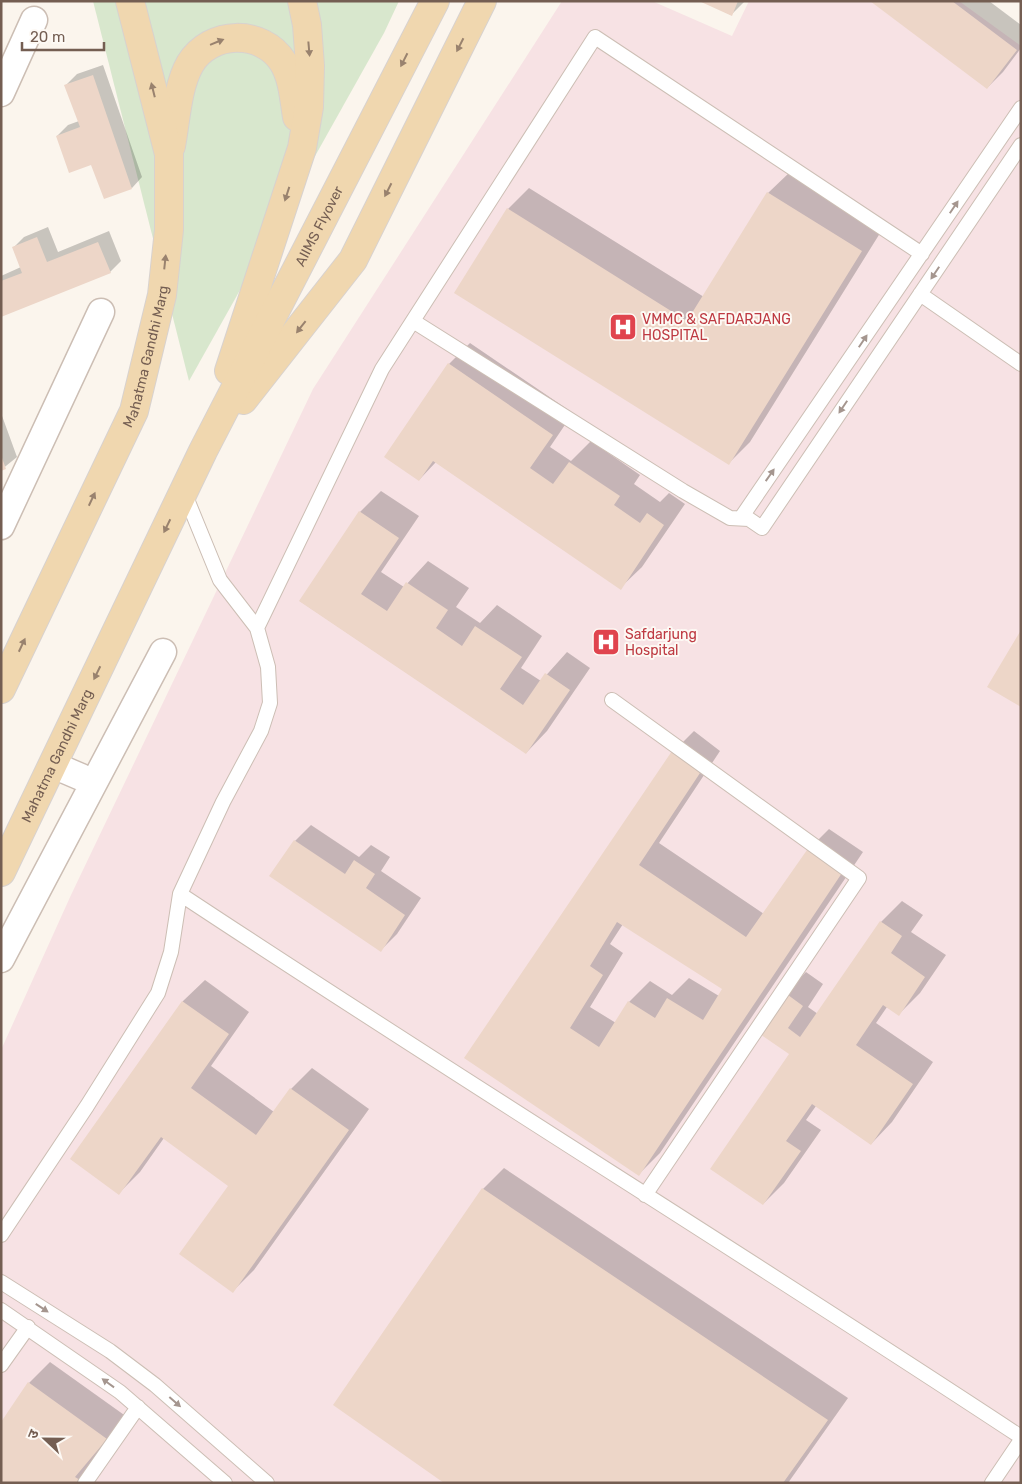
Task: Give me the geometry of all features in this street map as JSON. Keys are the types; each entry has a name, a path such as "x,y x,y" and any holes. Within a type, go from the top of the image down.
{"main road":[{"name":"Mahatma Gandhi Marg","path":"1,689 134,411 162,295 169,230 170,154 130,1"},
{"path":"203,451 302,148 309,107 310,66 307,25 302,1"},
{"name":"AIIMS Flyover","path":"203,451 435,1"},
{"path":"203,451 353,260 482,1"},
{"path":"170,154 182,89 190,64 210,44 222,39 236,37 262,43 282,61 292,86 302,148"},
{"name":"Mahatma Gandhi Marg","path":"1,872 203,451"}],"street":[{"path":"1,93 34,20"},
{"path":"1,526 101,312"},
{"path":"1,959 164,652"},
{"path":"53,765 81,777"}],"lane":[{"path":"257,628 382,369 595,37 922,254"},
{"path":"1021,108 743,515 762,528 1021,145"},
{"path":"920,294 1021,364"},
{"path":"413,321 683,491 730,518 749,519"},
{"path":"1,1235 87,1106 158,993 171,952 180,894 223,802 262,731 270,703 268,667 257,628 225,590 217,575 184,492"},
{"path":"612,700 859,878 645,1195"},
{"path":"180,894 359,1012 1021,1439 992,1483"},
{"path":"1,1282 110,1351 155,1385 267,1483"},
{"path":"1,1310 120,1392 225,1483"},
{"path":"1,1365 28,1327"},
{"path":"85,1483 138,1407"}],"shaded area":[{"name":"Safdarjung Hospital","path":"562,1 652,1 732,36 749,1 959,1 1021,46 1021,1483 1,1483 1,1050 71,895 313,389"}],"green space":[{"path":"93,1 399,1 384,33 189,381"}],"building":[{"path":"699,1 738,1 732,16"},
{"path":"870,1 952,1 1017,50 987,89"},
{"path":"93,75 132,189 104,199 91,165 69,173 56,136 80,127 64,85"},
{"path":"767,192 862,251 729,465 454,293 507,208 687,321"},
{"path":"37,237 47,262 98,242 111,273 1,317 1,281 22,273 12,247"},
{"path":"448,363 553,435 530,468 553,484 569,462 620,496 614,505 640,523 647,513 664,525 621,590 433,461 419,481 384,457"},
{"path":"1,455 6,469 1,471"},
{"path":"359,511 399,538 361,594 387,611 406,582 448,610 436,628 462,646 475,626 522,657 500,689 523,705 545,673 570,690 526,754 299,601"},
{"path":"1021,630 1021,707 987,687"},
{"path":"672,751 700,773 639,865 746,937 807,850 842,873 639,1176 464,1058","holes":["617,922 722,989 703,1020 667,998 655,1018 628,1001 599,1047 570,1028 603,975 590,966"]},
{"path":"294,840 345,874 354,860 375,874 366,888 405,915 381,952 269,876"},
{"path":"880,921 902,936 891,953 925,977 899,1016 883,1005 856,1045 913,1084 871,1145 812,1104 786,1141 801,1151 763,1205 710,1169 789,1054 757,1032 784,992 803,1006 788,1028 800,1037"},
{"path":"182,1001 229,1034 191,1088 256,1135 290,1088 349,1130 233,1293 179,1254 228,1186 161,1137 119,1195 70,1159"},
{"path":"482,1188 828,1420 783,1483 444,1483 333,1405"},
{"path":"28,1382 107,1439 75,1477 80,1480 78,1483 1,1483 1,1422"}],"place":[{"name":"VMMC & SAFDARJANG HOSPITAL","path":"623,327"},
{"name":"Safdarjung Hospital","path":"606,642"}]}
